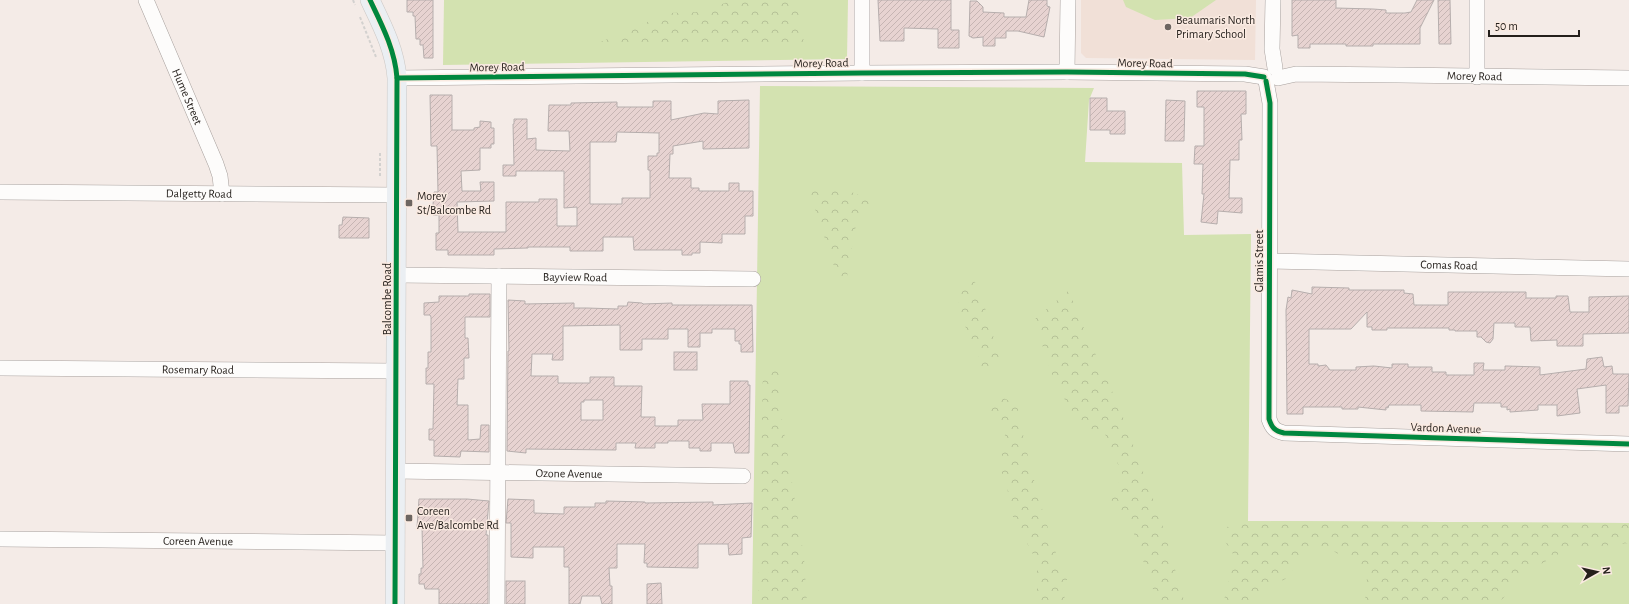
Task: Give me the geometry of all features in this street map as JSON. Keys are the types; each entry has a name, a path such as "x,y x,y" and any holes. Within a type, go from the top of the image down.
{"main road":[{"name":"Balcombe Road","path":"361,7 393,52 396,61 397,78 390,196 397,275 394,604"}],"street":[{"name":"Hume Street","path":"146,0 216,164 220,176 222,194"},
{"path":"862,0 862,73"},
{"path":"1067,72 1068,0"},
{"name":"Glamis Street","path":"1269,419 1270,104 1273,0"},
{"path":"1477,0 1477,77"},
{"name":"Morey Road","path":"397,78 1067,72 1399,74 1477,77 1629,78"},
{"name":"Dalgetty Road","path":"0,192 390,196"},
{"name":"Comas Road","path":"1269,261 1629,269"},
{"name":"Bayview Road","path":"397,275 753,278"},
{"path":"497,604 499,276"},
{"name":"Rosemary Road","path":"0,368 396,371"},
{"name":"Vardon Avenue","path":"1269,419 1272,428 1284,433 1629,444"},
{"name":"Ozone Avenue","path":"395,472 743,476"},
{"name":"Coreen Avenue","path":"0,539 395,543"}],"path":[{"path":"353,0 361,7 378,61"},
{"path":"380,150 380,171 390,196"}],"shaded area":[{"name":"Beaumaris North Primary School","path":"1081,0 1256,0 1255,60 1086,58 1081,53"}],"green space":[{"path":"444,0 848,0 847,59 443,65"},
{"path":"729,0 792,0 799,12 804,43 574,47 603,41 668,13 700,12 725,3"},
{"path":"1123,0 1216,0 1190,18 1155,20 1126,7"},
{"path":"760,86 1094,88 1089,100 1085,162 1182,163 1184,235 1251,234 1248,521 1629,523 1629,604 752,604"},
{"path":"826,186 849,191 871,200 855,229 846,283 839,281 809,191 812,188"},
{"path":"973,280 979,287 1001,363 993,371 975,367 981,350 970,339 961,315 957,292 966,281"},
{"path":"1069,290 1079,317 1120,409 1161,520 1185,604 1158,604 1132,528 1113,512 1111,495 1123,476 1102,427 1087,435 1055,384 1034,320"},
{"path":"781,367 781,413 804,557 807,604 758,604 763,369"},
{"path":"1000,396 1017,405 1023,436 1043,513 1058,559 1068,576 1064,589 1065,604 1037,604 1037,562 1009,509 1007,481 1002,474 1002,450 1007,425 987,416 989,404 995,397"},
{"path":"1248,521 1629,523 1629,543 1566,550 1525,573 1498,604 1363,604 1366,595 1367,576 1341,555 1331,550 1317,549 1302,552 1288,578 1269,586 1249,604 1223,604 1233,554 1223,538 1227,527"}],"building":[{"path":"407,0 433,0 433,58 424,58 423,45 420,45 420,39 416,39 415,16 413,16 413,12 407,12"},
{"path":"878,0 951,0 951,30 959,30 959,48 938,48 938,29 904,28 904,41 880,41"},
{"path":"1029,0 1047,0 1047,6 1050,7 1044,37 1018,31 1006,31 1006,38 995,38 995,46 983,46 983,37 973,38 969,36 970,1 977,1 983,7 983,12 1004,13 1004,17 1026,17"},
{"path":"1292,0 1336,0 1336,8 1373,9 1386,10 1386,13 1405,13 1411,12 1417,0 1434,0 1420,28 1420,44 1373,44 1373,46 1346,46 1346,44 1310,44 1310,48 1298,48 1298,35 1292,36"},
{"path":"1438,0 1450,0 1451,44 1439,44"},
{"path":"1197,91 1246,91 1246,114 1241,114 1242,140 1239,140 1239,160 1230,160 1229,198 1242,198 1242,213 1218,211 1217,224 1201,222 1204,194 1202,194 1203,164 1194,164 1195,146 1204,146 1204,107 1197,107"},
{"path":"430,95 452,95 452,130 474,130 474,128 480,127 480,121 491,122 491,128 494,128 494,144 491,144 491,148 480,148 480,170 461,171 462,191 481,191 480,182 494,182 494,201 457,202 458,232 506,232 506,202 539,202 539,199 557,199 557,226 577,226 577,207 564,208 564,171 516,171 516,176 503,176 503,165 514,165 514,119 527,119 527,139 536,138 536,150 570,151 569,131 548,131 549,105 617,102 617,107 653,107 653,101 671,101 671,120 704,113 718,114 718,101 749,100 749,148 703,149 703,141 673,146 673,154 670,154 669,178 691,178 691,188 699,188 699,191 729,191 729,183 739,183 739,191 753,191 753,216 745,216 745,234 722,234 722,243 700,242 700,253 692,253 692,255 682,255 682,250 634,250 633,237 603,237 603,251 570,251 570,247 528,247 494,249 494,255 448,255 448,250 436,250 436,233 439,233 439,215 433,215 433,205 434,192 438,192 437,146 431,146","holes":["617,132 659,133 659,153 657,153 657,156 648,156 648,170 650,170 650,198 622,198 622,204 590,204 590,142 616,142"]},
{"path":"1090,98 1107,98 1107,111 1125,111 1125,134 1110,134 1110,130 1090,130"},
{"path":"1166,100 1185,101 1184,141 1165,141"},
{"path":"343,217 369,218 369,238 339,238 339,225 342,225"},
{"path":"1312,287 1349,288 1349,290 1404,290 1404,293 1413,294 1414,305 1448,305 1448,292 1526,292 1526,298 1556,298 1556,296 1568,296 1570,312 1589,312 1589,297 1629,296 1629,333 1583,334 1583,346 1557,346 1557,340 1531,341 1530,327 1515,327 1515,323 1494,323 1493,339 1490,343 1486,342 1481,337 1477,337 1477,331 1455,331 1449,330 1449,328 1387,328 1387,330 1372,330 1372,327 1367,327 1367,312 1351,329 1309,329 1309,364 1318,364 1318,366 1326,365 1330,370 1356,370 1356,367 1374,366 1392,368 1392,364 1408,364 1408,367 1432,367 1432,372 1446,372 1446,375 1474,375 1474,363 1484,363 1483,370 1505,370 1505,366 1540,367 1540,375 1586,369 1587,359 1602,357 1604,367 1612,366 1613,374 1629,374 1628,406 1619,406 1619,413 1606,413 1606,385 1577,389 1580,413 1557,416 1557,405 1538,405 1538,410 1510,412 1510,409 1507,410 1507,407 1501,407 1501,403 1474,403 1473,412 1421,411 1421,405 1389,405 1388,408 1386,407 1386,410 1358,407 1358,409 1342,409 1342,407 1303,407 1303,414 1287,414 1286,310 1288,297 1291,298 1292,290 1312,294"},
{"path":"469,294 490,294 490,317 465,317 465,338 468,338 469,358 464,358 464,379 458,379 457,405 468,405 468,440 480,439 481,425 489,425 489,452 461,451 460,457 434,456 434,440 429,440 429,429 433,429 434,384 426,384 428,352 431,352 431,317 430,315 424,315 424,303 439,302 439,296 469,296"},
{"path":"508,300 525,301 525,304 574,303 574,308 618,309 618,306 627,306 628,302 643,304 672,303 672,305 752,305 753,352 741,352 741,344 739,344 739,341 735,341 735,329 712,329 712,333 700,333 700,347 688,347 688,329 668,329 668,339 642,339 642,350 620,350 620,325 563,326 563,360 552,360 553,354 532,354 531,376 558,376 558,383 590,383 590,377 614,377 614,386 642,386 641,417 655,417 655,426 678,426 678,420 703,420 702,404 730,404 730,381 748,381 748,385 750,385 749,453 735,453 733,443 711,443 711,451 700,451 700,448 689,448 689,441 668,441 668,443 655,443 655,448 635,448 636,443 616,443 616,450 526,449 526,453 507,451 509,351","holes":["584,400 603,400 603,420 581,420 581,402 584,402"]},
{"path":"674,352 697,352 697,370 674,370"},
{"path":"419,499 467,499 489,501 486,535 488,535 488,604 439,604 439,589 425,589 424,584 419,584 419,574 421,574 421,568 423,568 422,527 417,527"},
{"path":"508,499 534,500 534,513 564,514 564,507 595,507 595,503 606,503 606,501 645,503 713,502 713,505 752,503 751,537 742,538 742,554 729,555 728,544 698,544 698,568 647,567 647,563 644,563 645,544 617,544 617,568 609,568 610,586 612,586 612,604 602,604 600,596 582,596 580,604 569,604 569,567 564,567 564,547 533,547 533,558 511,557 511,523 506,523"},
{"path":"506,581 525,581 525,604 506,604"},
{"path":"661,583 662,604 647,604 647,584"}],"cycle path":[{"path":"370,0 391,48 397,78 395,604"},
{"path":"397,78 1067,72 1245,74 1264,77"},
{"path":"1266,81 1270,103 1269,419 1274,429 1284,433 1629,444"}],"place":[{"name":"Beaumaris North Primary School","path":"1168,27"},
{"name":"Morey St/Balcombe Rd","path":"409,203"},
{"name":"Coreen Ave/Balcombe Rd","path":"409,518"}]}
